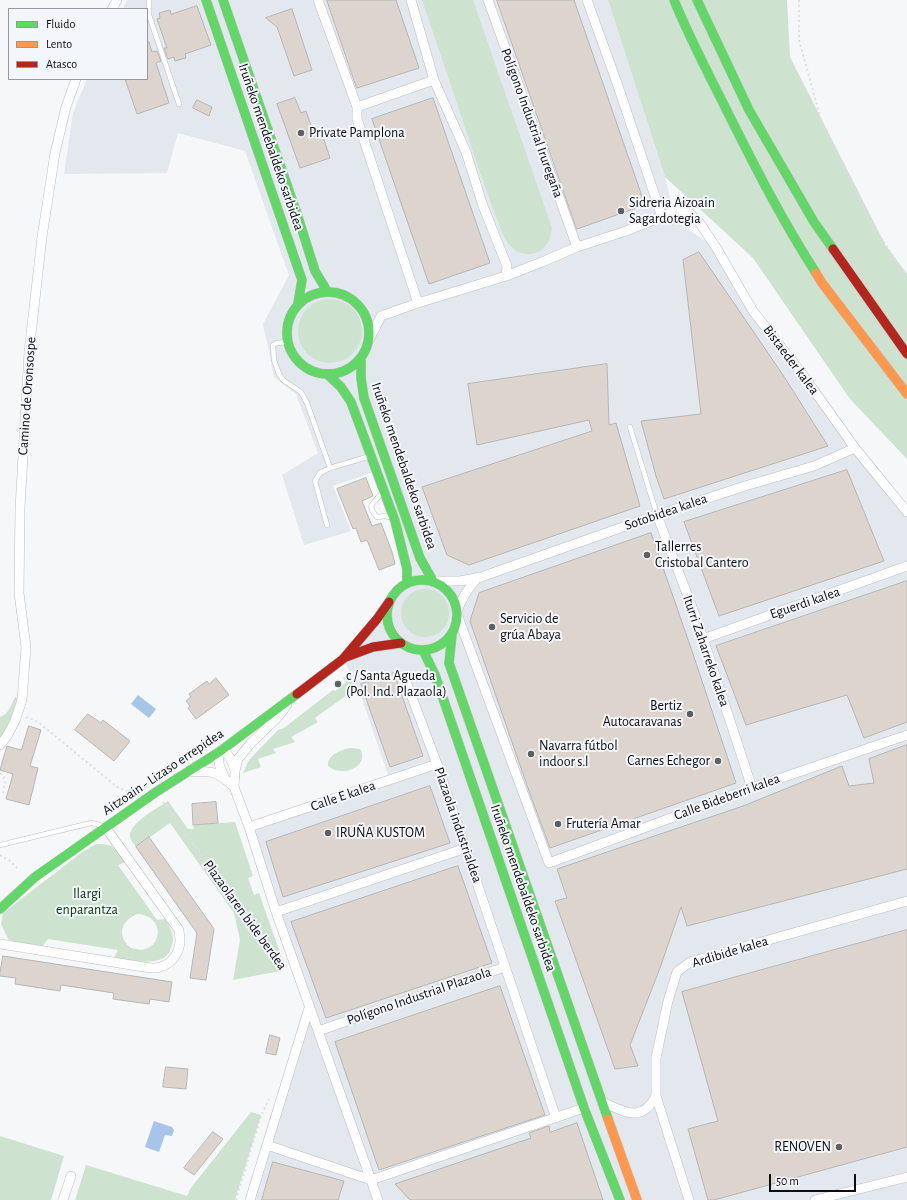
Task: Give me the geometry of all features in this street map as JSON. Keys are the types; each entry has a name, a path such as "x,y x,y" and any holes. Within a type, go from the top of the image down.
{"main road":[{"name":"Iruñeko mendebaldeko sarbidea","path":"206,0 302,280 298,303"},
{"name":"Iruñeko mendebaldeko sarbidea","path":"223,0 316,271 327,291"},
{"path":"674,0 685,27 716,89 797,244"},
{"path":"697,0 749,110 814,222 907,354"},
{"path":"751,179 797,244 822,283 907,394"},
{"path":"327,291 344,294 359,305 368,320 370,338 367,349 354,365 337,374 318,373 302,365 295,358 287,342 286,332 289,316 298,303 311,294 327,291"},
{"name":"Iruñeko mendebaldeko sarbidea","path":"361,358 360,386 420,558 433,581"},
{"name":"Iruñeko mendebaldeko sarbidea","path":"328,374 348,394 395,521 406,564 407,583"},
{"path":"343,658 377,619 395,592 407,583 417,580 433,581 447,590 453,598 457,612 452,634 439,645 423,650 412,648 401,643 391,633 387,619 389,602"},
{"name":"Iruñeko mendebaldeko sarbidea","path":"452,634 449,663 541,930 637,1200"},
{"path":"343,658 367,648 384,644 401,643"},
{"name":"Iruñeko mendebaldeko sarbidea","path":"423,650 435,675 584,1108 620,1200"},
{"name":"Aitzoain - Lizaso errepidea","path":"0,909 35,877 156,792 221,751 343,658"}],"street":[{"path":"318,0 357,107 356,119 418,303"},
{"path":"411,0 434,80 466,152 483,206 507,266 506,276"},
{"name":"Polígono Industrial Iruregaña","path":"488,0 577,247"},
{"path":"370,338 381,316 506,276 577,247 626,232 662,217 617,83 587,0"},
{"name":"Camino de Oronsospe","path":"0,745 7,736 22,700 26,647 19,593 20,508 29,352 42,237 55,153 66,107 76,80"},
{"path":"357,107 434,80"},
{"name":"Bistaeder kalea","path":"662,217 677,210 689,213 699,222 717,249 753,311 803,374 854,448 907,512"},
{"name":"Sotobidea kalea","path":"433,581 455,581 478,578 657,515 745,486 814,466 854,448"},
{"name":"Iturri Zaharreko kalea","path":"657,515 698,623 752,788"},
{"name":"Eguerdi kalea","path":"703,639 907,566"},
{"path":"457,612 462,598 478,578"},
{"name":"Calle Bideberri kalea","path":"457,612 549,863 752,788 907,735"},
{"name":"Plazaola industrialdea","path":"407,684 437,764 505,967"},
{"path":"292,698 278,717 251,742 238,759 235,771 234,787 249,827 309,1008 378,1200"},
{"path":"225,779 219,764 221,751 229,754 235,771"},
{"name":"Calle E kalea","path":"249,827 437,764"},
{"path":"188,772 207,771 217,773 234,787"},
{"path":"0,944 144,967 158,968 171,961 176,955 180,940 179,930 106,828"},
{"path":"276,912 466,848"},
{"name":"Ardibide kalea","path":"689,1200 656,1096 656,1058 668,1001 677,972 690,962 907,901"},
{"name":"Polígono Industrial Plazaola","path":"318,1031 505,967 556,1118"},
{"path":"250,1200 309,1008"},
{"path":"602,1102 626,1112 637,1113 652,1105 656,1096"},
{"path":"267,1145 371,1180 584,1108"},
{"path":"63,1200 70,1176"},
{"path":"814,1200 907,1177"}],"lane":[{"path":"149,0 149,15 179,104"},
{"path":"287,342 273,345 274,360 283,380 301,392 307,403 330,468"},
{"path":"630,427 657,515"},
{"path":"327,525 316,481 320,473 330,468 371,456"},
{"path":"383,489 381,495 372,503 371,506 375,516 385,516 395,521"},
{"path":"0,844 90,823 106,828"}],"path":[{"path":"800,0 799,40 821,120 874,227 907,277"},
{"path":"17,715 38,722 117,787 126,791 137,791 141,789"},
{"path":"0,774 4,776 5,781 3,794"},
{"name":"Plazaolaren bide berdea","path":"162,800 242,911 286,968"},
{"path":"0,855 10,861 18,869"},
{"path":"236,1200 261,1116 272,1095"}],"shaded area":[{"path":"127,0 608,0 665,177 676,221 717,249 753,311 907,513 907,1200 250,1200 309,1008 249,827 389,778 358,687 343,659 388,600 412,574 379,470 333,486 351,531 304,545 282,475 318,453 296,394 274,377 263,324 289,275 245,151 178,133 167,173 64,174 73,113 87,80 148,80 148,8 123,8"}],"green space":[{"path":"422,0 473,0 552,228 549,241 545,247 536,253 527,254 515,250 503,236 478,167"},
{"path":"608,0 787,0 790,57 886,246 907,274 907,459 850,399 753,258 665,177"},
{"path":"324,299 336,299 353,308 360,319 362,331 360,343 353,354 336,363 324,363 312,358 303,349 298,337 298,325 303,313 312,304"},
{"path":"420,589 430,589 439,593 445,599 448,604 448,622 439,633 430,637 420,637 411,633 405,627 401,618 401,608 405,599 411,593"},
{"path":"350,673 358,687 315,718 318,722 291,737 295,742 273,749 276,753 258,759 261,767 243,773 249,760 278,730 284,728 333,690 335,691 346,682 343,678"},
{"path":"15,697 20,699 8,727 0,739 0,717 8,711"},
{"path":"351,748 360,749 362,755 358,765 348,771 334,770 328,766 328,762 332,756 340,751"},
{"path":"168,801 188,829 194,829 193,825 235,822 253,876 248,878 254,895 259,893 284,964 280,971 233,980 240,940 234,913 170,823 136,847 132,842 130,836 134,826 145,816"},
{"name":"Ilargi enparantza","path":"96,844 102,844 111,846 120,854 126,862 118,865 157,920 165,919 171,929 173,941 169,952 163,958 150,962 142,962 114,958 118,950 48,939 42,947 17,943 8,939 1,924 3,913 81,853","holes":["138,914 148,917 154,922 157,928 158,935 155,941 151,946 144,949 132,948 127,944 122,934 122,930 126,922"]},
{"path":"251,1112 261,1115 235,1200 75,1200 86,1165 187,1196 190,1189"},
{"path":"0,1136 64,1156 51,1200 0,1200"}],"water":[{"path":"138,695 156,709 149,718 131,704"},
{"path":"154,1121 172,1127 174,1130 172,1136 165,1135 159,1152 145,1147"}],"building":[{"path":"327,0 396,0 419,68 357,88"},
{"path":"497,0 574,0 645,205 577,229"},
{"path":"197,6 211,45 185,54 186,58 175,61 174,57 168,59 164,48 167,48 157,19 160,18 159,13 170,10 171,14"},
{"path":"292,9 312,70 294,76 277,27 266,18"},
{"path":"148,42 152,52 157,51 161,61 156,63 169,103 137,114 125,80 148,80"},
{"name":"Private Pamplona","path":"295,98 301,113 306,111 314,134 321,131 330,158 300,168 277,104"},
{"path":"433,98 490,263 429,284 372,119"},
{"path":"197,100 212,107 209,116 193,108"},
{"path":"699,252 783,375 828,446 664,499 641,421 701,414 683,260"},
{"path":"607,364 609,425 616,423 640,506 469,565 447,555 422,487 592,431 589,420 477,445 468,384"},
{"path":"847,470 884,561 719,616 684,522"},
{"path":"366,478 373,496 362,501 372,526 381,523 395,564 379,570 367,540 361,542 356,528 353,529 337,489"},
{"path":"651,533 736,783 550,848 470,621 479,593"},
{"path":"907,581 907,722 864,738 847,695 746,725 716,646"},
{"path":"394,673 423,756 390,767 361,684"},
{"path":"216,678 229,695 196,719 188,708 190,706 186,701 191,697 189,694 207,681 209,684"},
{"path":"88,714 101,723 103,720 130,741 114,761 75,730"},
{"path":"29,726 41,730 30,766 38,768 29,805 6,799 13,774 0,770 7,746 21,750"},
{"path":"907,745 907,869 687,926 681,907 660,968 630,1045 638,1066 615,1069 555,901 567,898 557,869 743,806 842,766 849,786 874,783 869,759"},
{"path":"430,786 450,843 283,897 266,842"},
{"path":"216,802 218,823 193,825 192,804"},
{"path":"149,837 214,929 206,980 190,978 197,933 136,847"},
{"path":"458,866 492,963 326,1018 291,922"},
{"path":"907,930 907,1147 714,1200 708,1200 688,1129 718,1121 682,992"},
{"path":"3,956 172,982 169,1002 150,999 149,1004 113,999 114,993 61,985 60,991 15,984 16,978 0,976"},
{"path":"500,986 545,1115 379,1170 335,1042"},
{"path":"270,1035 280,1038 276,1055 266,1053"},
{"path":"166,1067 188,1069 186,1089 163,1087"},
{"path":"577,1123 603,1200 410,1200 395,1184 531,1138 529,1133 549,1126 550,1132"},
{"path":"213,1132 223,1139 194,1175 184,1168"},
{"path":"273,1162 344,1181 338,1200 262,1200"}],"traffic: fast":[{"path":"206,0 302,280 298,303"},
{"path":"223,0 297,214 315,271 327,291"},
{"path":"674,0 700,57 759,174 792,234 816,273"},
{"path":"697,0 749,110 814,222 833,249"},
{"path":"320,292 336,292 351,299 362,310 369,325 369,333 369,341 366,349 357,362 344,371 336,374 320,374 305,367 294,356 287,341 287,325 294,310 305,299 320,292"},
{"path":"361,358 361,378 364,398 420,558 433,581"},
{"path":"327,374 341,387 351,402 395,521 407,569 407,583"},
{"path":"422,580 435,583 447,590 454,602 457,615 454,628 447,640 435,647 422,650 409,647 397,640 390,628 387,615 390,602 397,590 409,583 422,580"},
{"path":"452,634 449,663 608,1119"},
{"path":"423,650 435,675 584,1108 620,1200"},
{"path":"0,909 35,877 156,792 219,752 297,694"}],"traffic: slow":[{"path":"816,273 822,283 907,394"},
{"path":"608,1119 637,1200"}],"traffic: jam":[{"path":"833,249 907,354"},
{"path":"297,694 343,659 377,619 389,602"},
{"path":"346,657 373,647 401,643"}],"place":[{"name":"Private Pamplona","path":"301,133"},
{"name":"Sidreria Aizoain Sagardotegia","path":"621,211"},
{"name":"Tallerres Cristobal Cantero","path":"647,555"},
{"name":"Servicio de grúa Abaya","path":"492,627"},
{"name":"c / Santa Agueda (Pol. Ind. Plazaola)","path":"338,684"},
{"name":"Bertiz Autocaravanas","path":"690,714"},
{"name":"Navarra fútbol indoor s.l","path":"531,754"},
{"name":"Carnes Echegor","path":"718,761"},
{"name":"Frutería Amar","path":"558,824"},
{"name":"IRUÑA KUSTOM","path":"328,833"},
{"name":"RENOVEN","path":"839,1147"}]}
